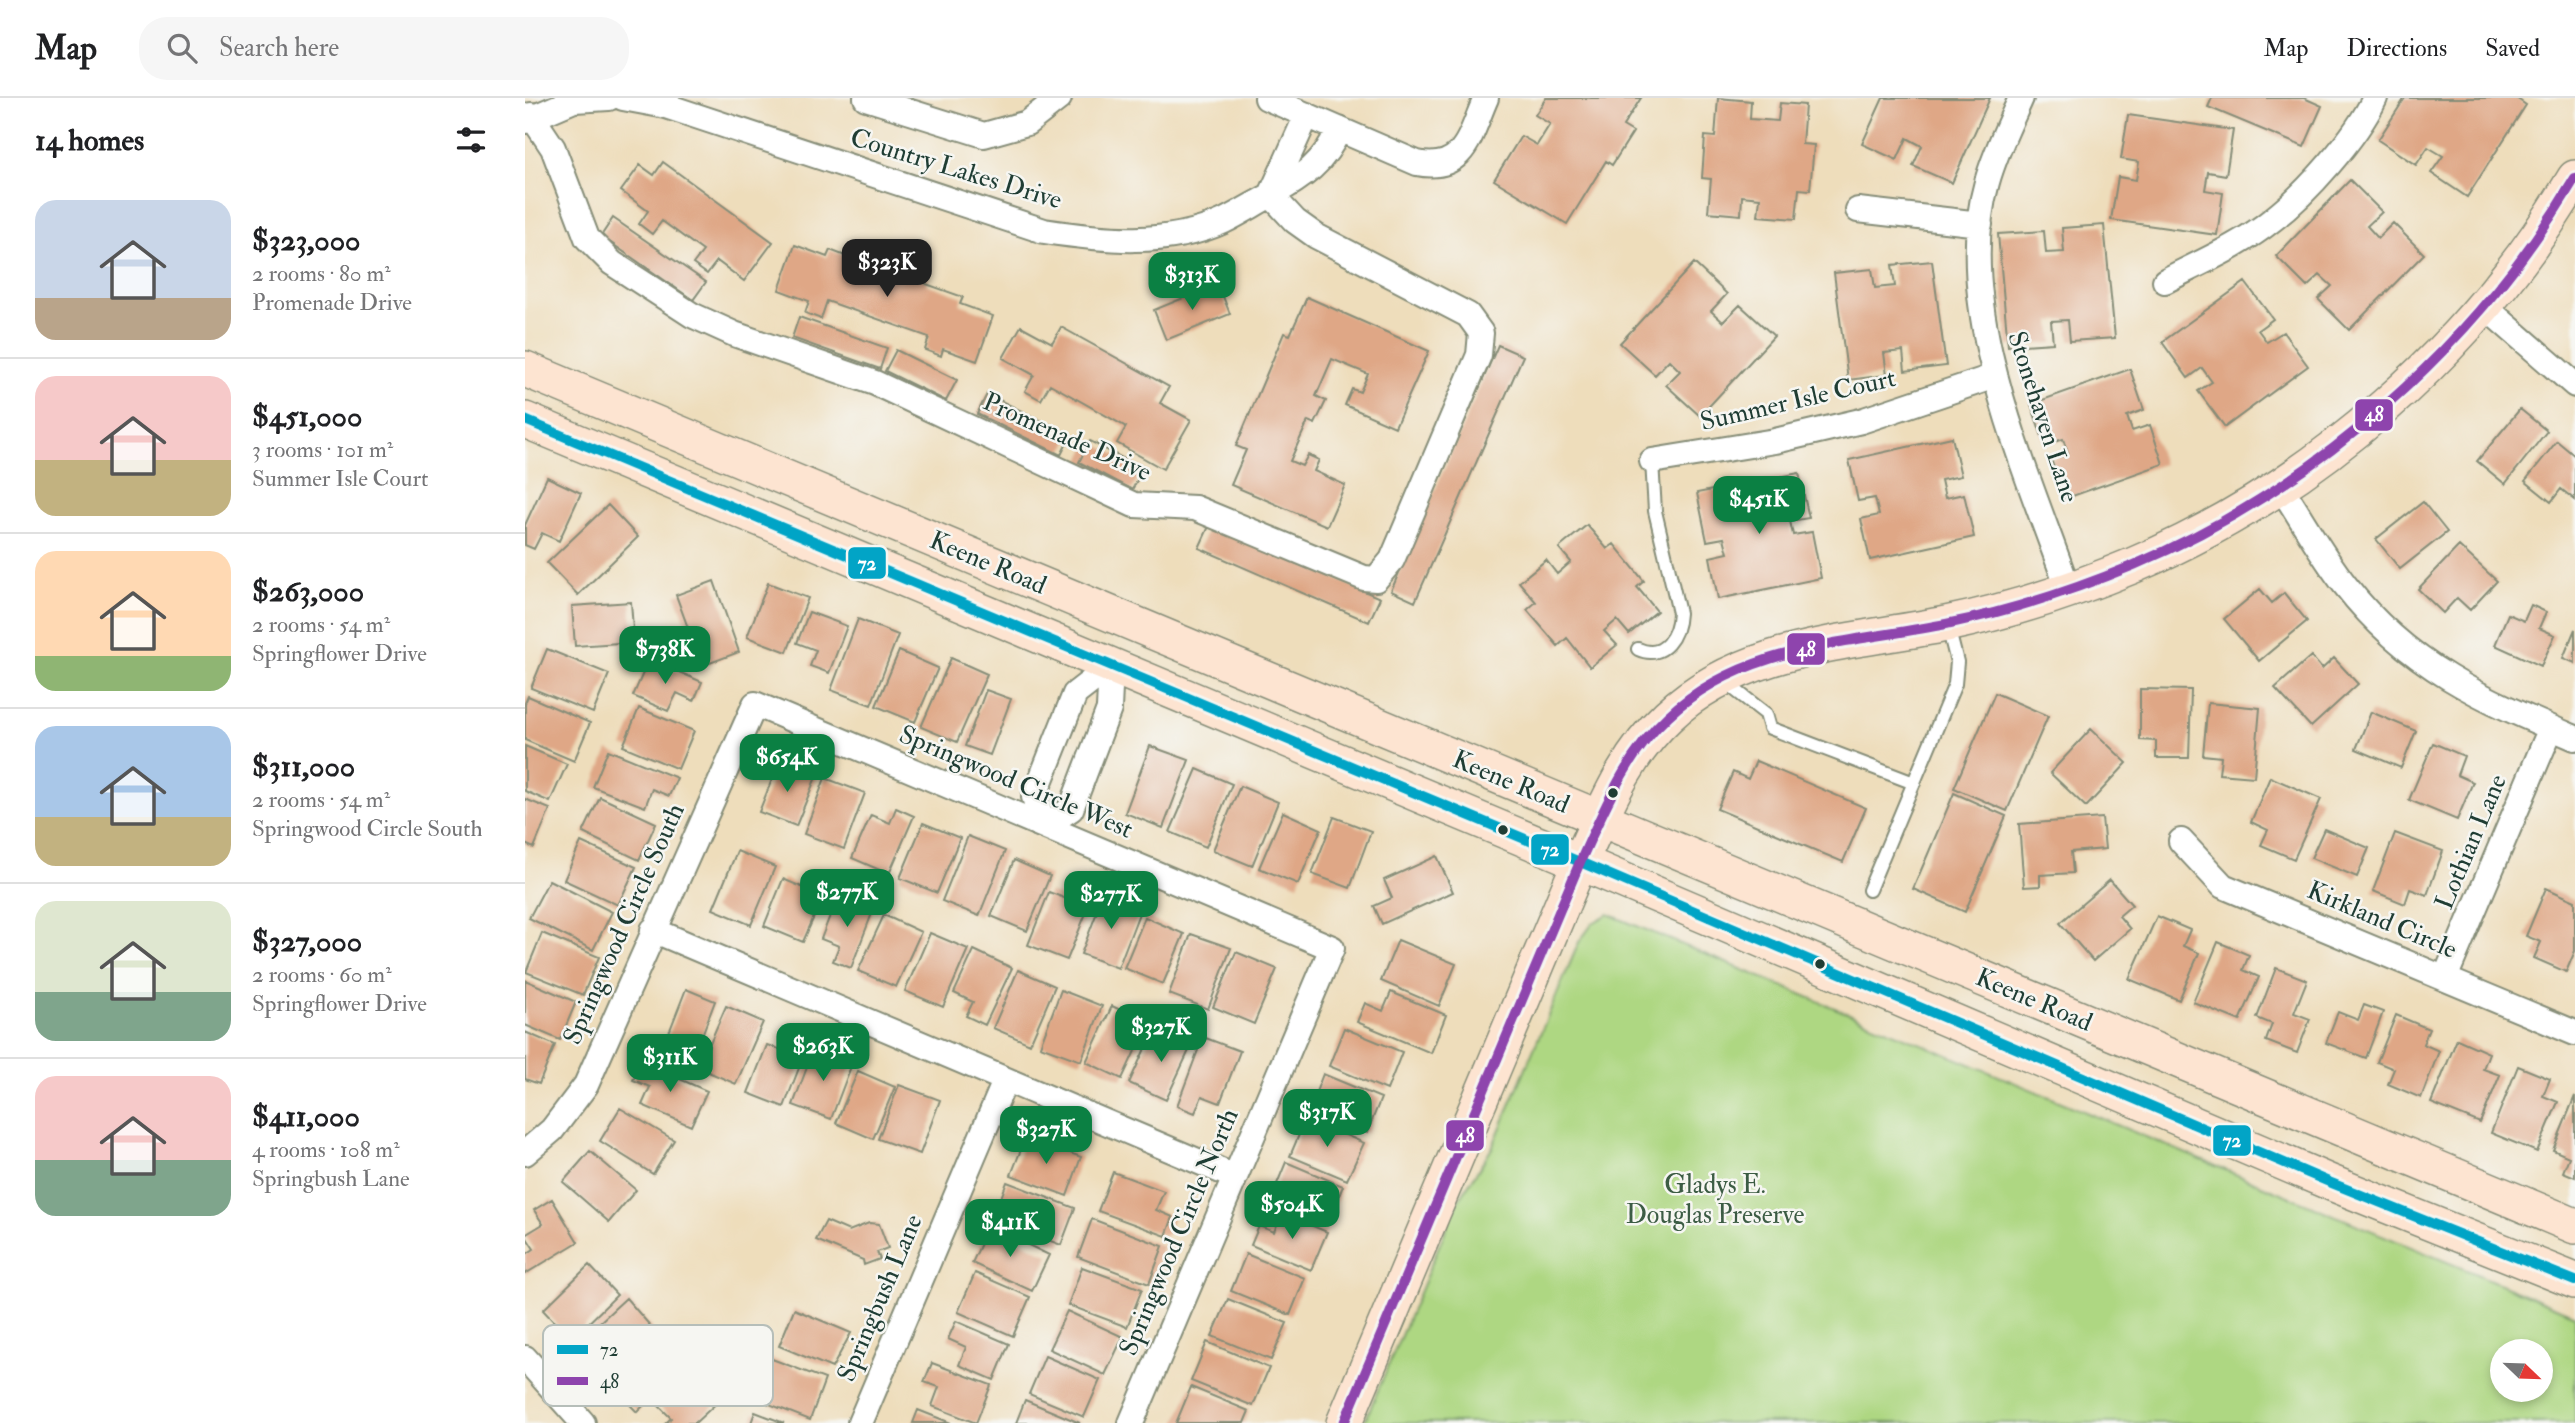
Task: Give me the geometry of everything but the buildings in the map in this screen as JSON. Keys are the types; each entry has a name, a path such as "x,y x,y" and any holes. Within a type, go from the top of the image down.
{"main road":[{"path":"1344,1423 1580,862 1621,775 1668,715 1721,680 1753,664 1792,652 1947,623 2069,589 2146,559 2215,525 2280,486 2366,421 2428,366 2484,306 2523,257 2575,178"},
{"name":"Keene Road","path":"525,369 2575,1226"},
{"name":"Keene Road","path":"525,420 1580,862 2329,1182 2575,1281"},
{"path":"1211,708 1303,724 1542,824 1579,828 1600,820"},
{"path":"1580,862 1601,854 1641,859 1999,1009 2089,1022"}],"street":[{"path":"528,118 574,100 609,98"},
{"name":"Country Lakes Drive","path":"623,98 666,106 1032,227 1104,240 1163,237 1222,222 1296,182 1329,150 1339,129"},
{"path":"866,98 984,135 1027,122 1059,98"},
{"path":"1267,98 1417,163 1446,165 1458,155 1468,140 1486,98"},
{"name":"Stonehaven Lane","path":"2021,98 1986,183 1980,224 1977,279 1983,326 1995,376 2069,589"},
{"path":"2165,281 2235,244 2273,220 2352,137 2375,98"},
{"path":"1271,195 1307,115"},
{"name":"Promenade Drive","path":"528,118 553,148 587,238 612,263 692,315 734,334 875,383 1135,505 1195,508 1354,575 1376,579 1392,560 1479,355 1481,332 1468,315 1316,236 1295,221 1271,195"},
{"path":"1858,210 1980,224"},
{"path":"2484,306 2575,385"},
{"name":"Summer Isle Court","path":"1652,461 1775,441 1861,421 1995,376"},
{"path":"2280,486 2345,585 2383,629 2432,669 2476,695 2575,738"},
{"path":"1111,666 1109,709 1071,809 1045,826 1034,797 1075,694 1111,666"},
{"name":"Springwood Circle West","path":"755,704 1332,948"},
{"name":"Springwood Circle South","path":"525,1153 552,1130 586,1084 755,704"},
{"name":"Lothian Lane","path":"2445,978 2551,728"},
{"name":"Kirkland Circle","path":"2181,841 2223,886 2575,1032"},
{"path":"653,930 1234,1177"},
{"name":"Springwood Circle North","path":"1131,1423 1332,948"},
{"name":"Springbush Lane","path":"860,1423 1005,1081"},
{"path":"525,1358 543,1378"},
{"path":"568,1406 583,1423"}],"lane":[{"path":"1638,649 1654,652 1670,643 1679,624 1679,613 1654,511 1652,461"},
{"path":"1869,890 1955,684 1957,662 1947,623"},
{"path":"1721,680 1766,714 1770,728 1914,783"}],"green space":[{"name":"Gladys E. Douglas Preserve","path":"1608,914 2575,1315 2575,1423 1364,1423 1457,1203 1492,1148 1579,942 1593,923"}],"transit line":[{"name":"48","path":"1344,1423 1580,862 1617,784 1639,748 1668,716 1698,692 1730,674 1764,661 1799,650 1970,619 2088,583 2134,565 2201,533 2265,496 2327,453 2385,406 2439,354 2489,299 2535,240 2575,178"},
{"name":"72","path":"525,420 1580,862 2329,1182 2575,1281"}]}
